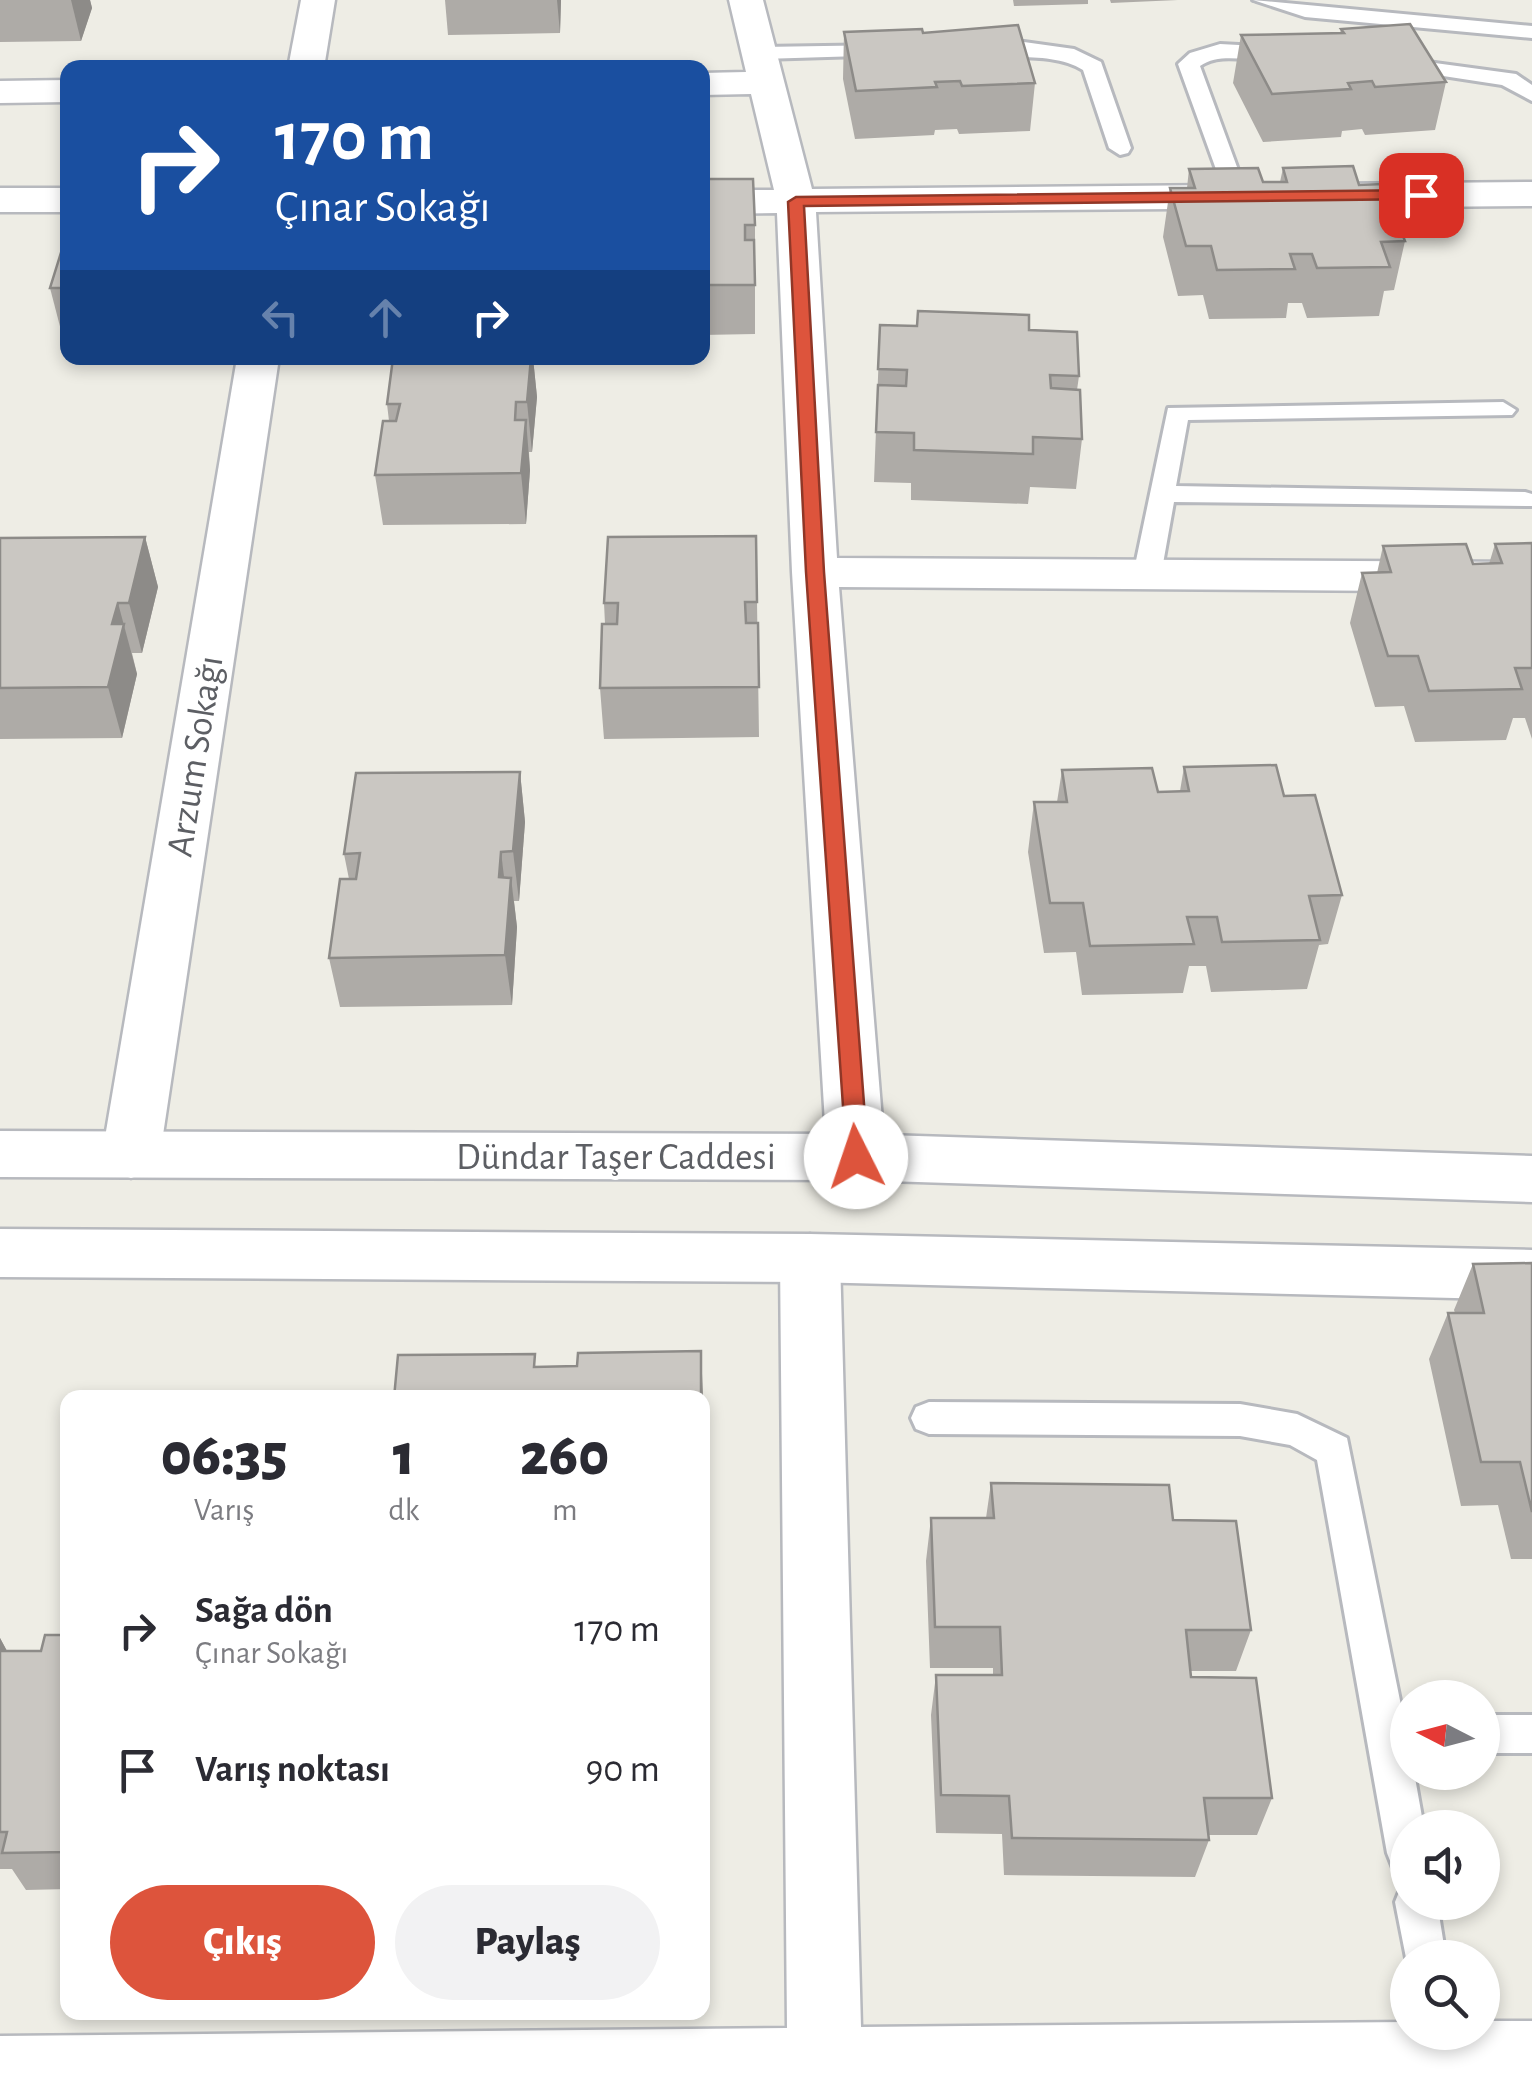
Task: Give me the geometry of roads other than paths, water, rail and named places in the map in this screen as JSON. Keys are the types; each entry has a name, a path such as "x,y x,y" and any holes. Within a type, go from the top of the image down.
{"street":[{"path":"307,60 318,0"},
{"path":"746,0 796,202 815,572 856,1157"},
{"path":"710,82 764,68"},
{"path":"0,92 60,91"},
{"path":"710,202 1532,194"},
{"path":"0,200 60,200"},
{"name":"Arzum Sokağı","path":"131,1155 257,365"},
{"path":"815,572 1532,577"},
{"name":"Dündar Taşer Caddesi","path":"0,1154 856,1157 1532,1179"},
{"path":"0,1253 810,1258 1532,1276"},
{"path":"810,1258 825,2072"},
{"path":"0,2074 825,2072 1390,2048"},
{"path":"1471,2050 1532,2058"}],"lane":[{"path":"1262,0 1304,12 1532,32"},
{"path":"960,50 1039,48 1082,59 1092,67 1120,148"},
{"path":"764,68 900,50"},
{"path":"1237,197 1190,64 1206,53 1223,51 1295,54"},
{"path":"1384,62 1508,79 1532,94"},
{"path":"1147,574 1177,413 1503,410"},
{"path":"1163,494 1525,500"},
{"path":"929,1418 1240,1420 1296,1430 1334,1450 1390,1699"},
{"path":"1500,1734 1532,1734"}]}
